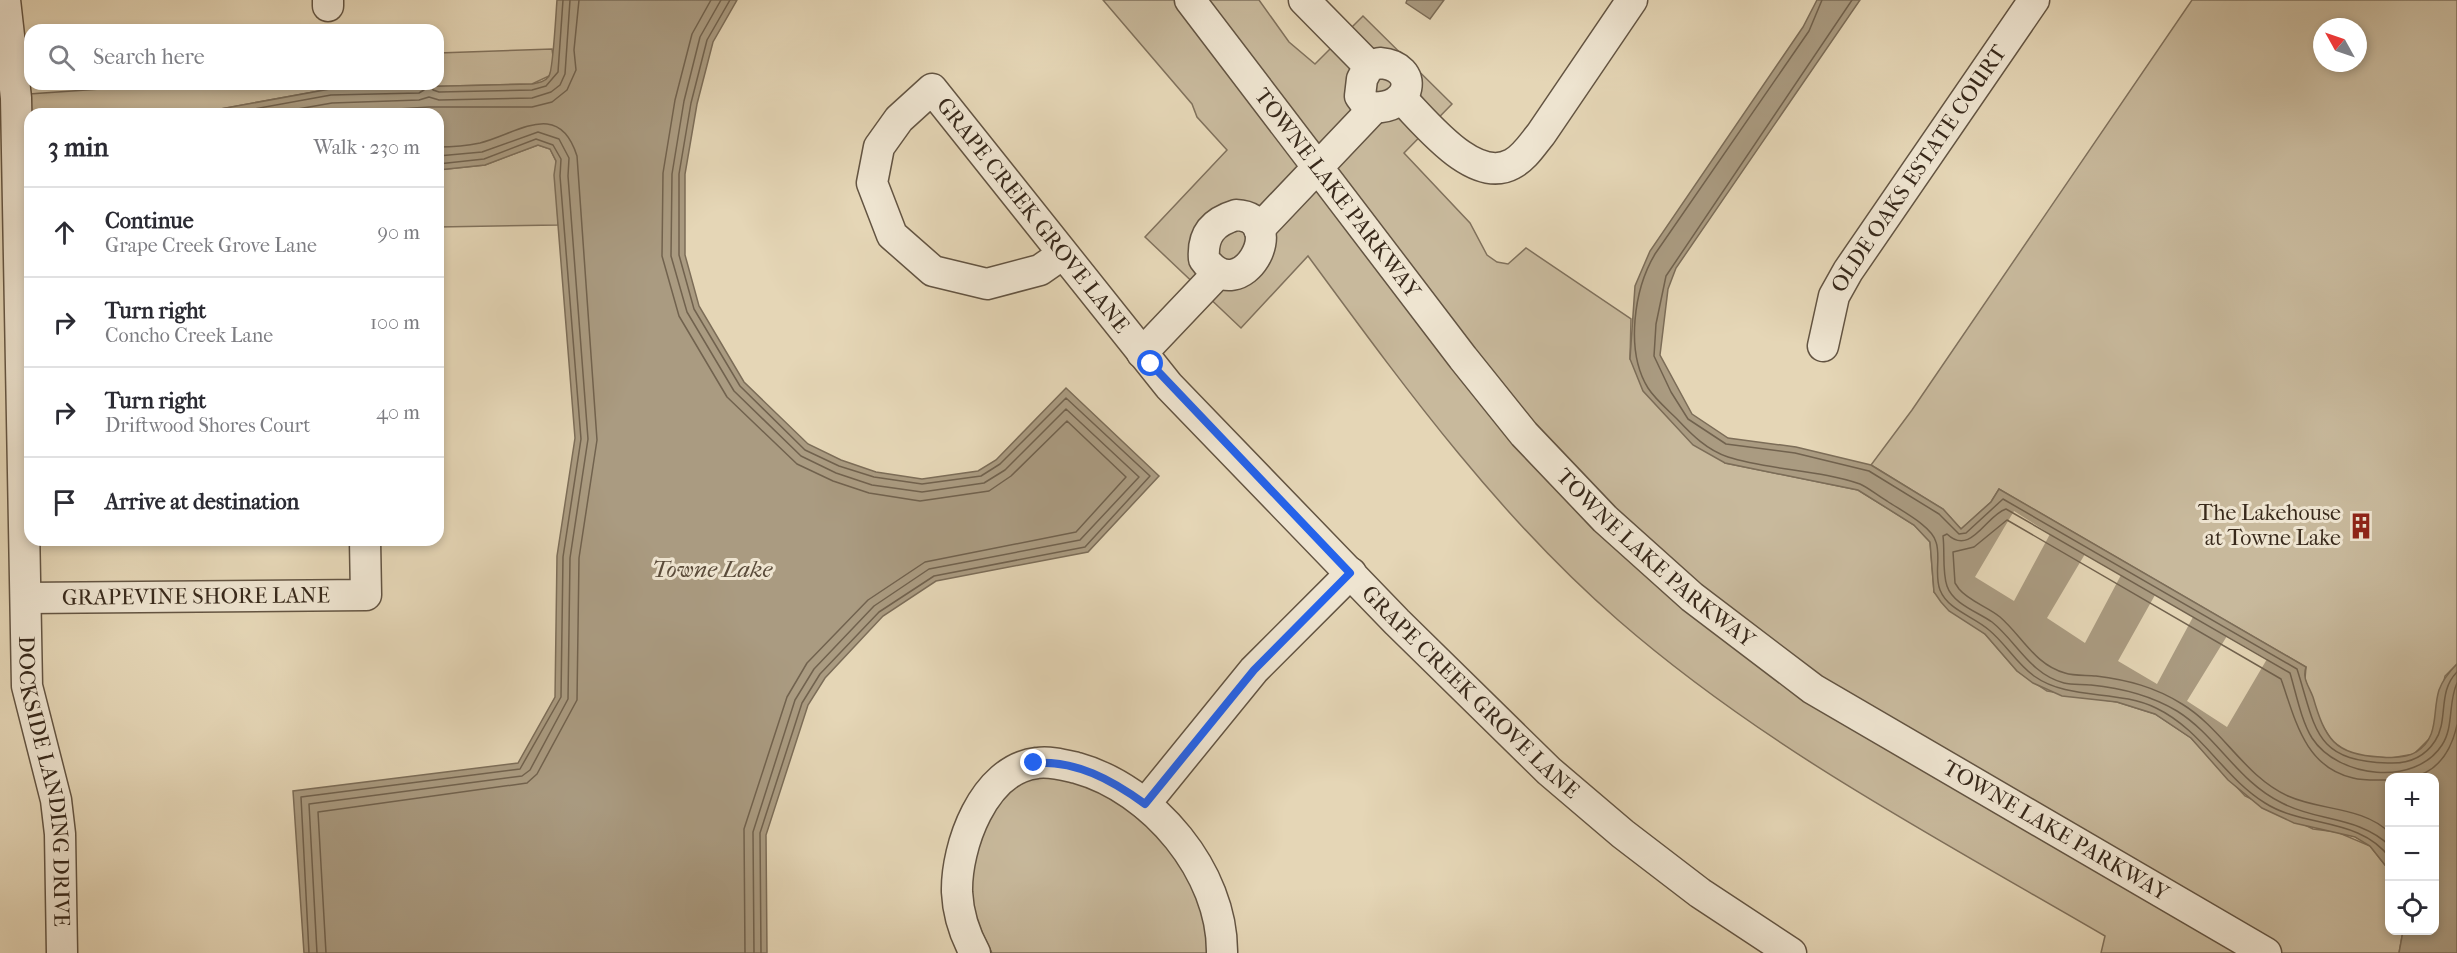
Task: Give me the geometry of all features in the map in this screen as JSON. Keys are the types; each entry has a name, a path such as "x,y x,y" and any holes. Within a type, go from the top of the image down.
{"street":[{"name":"DOCKSIDE LANDING DRIVE","path":"5,0 16,98 9,147 24,545"},
{"name":"TOWNE LAKE PARKWAY","path":"1190,0 1313,158 1463,358 1524,434 1605,519 1692,597 1813,689 2266,953"},
{"path":"1304,0 1370,66"},
{"path":"1370,66 1362,79 1379,101 1474,165 1495,169 1511,165 1525,154 1632,0"},
{"name":"OLDE OAKS ESTATE COURT","path":"1823,346 1834,296 1848,271 2034,0"},
{"path":"1252,222 1313,158 1379,101 1407,90 1406,79 1400,70 1390,64 1370,66"},
{"name":"GRAPE CREEK GROVE LANE","path":"1063,254 1040,270 987,284 933,271 892,235 872,183 879,147 899,119 933,89 1136,345 1181,398 1477,702 1566,785 1623,834 1700,893 1791,953"},
{"path":"1236,215 1252,222 1262,242 1259,253 1251,263 1232,274 1211,266 1206,236 1214,225 1236,215"},
{"path":"1136,345 1211,266"},
{"name":"DOCKSIDE LANDING DRIVE","path":"24,546 27,686 50,772 60,834 62,953"},
{"name":"GRAPEVINE SHORE LANE","path":"26,598 366,595 365,546"},
{"path":"1145,804 1254,670 1350,573"},
{"path":"975,953 968,940 960,910 958,873 961,851 976,813 1000,781 1015,771 1034,763 1062,764 1110,781 1145,804 1168,825 1198,870 1215,908 1221,933 1222,953"}],"shaded area":[{"path":"1103,0 1259,0 1289,42 1315,64 1363,16 1452,104 1404,153 1470,223 1487,255 1497,262 1508,264 1526,248 1631,319 1630,359 1725,463 1858,490 1914,525 1930,542 1934,592 1985,634 2017,671 2047,691 2117,702 2155,714 2191,738 2245,796 2313,829 2337,832 2370,846 2385,865 2385,935 2402,935 2399,953 2101,953 2105,936 1916,827 1732,710 1618,620 1532,537 1453,447 1308,256 1241,328 1145,237 1227,150 1197,117 1192,104"},
{"path":"2192,0 2457,0 2457,664 2445,676 2432,736 2414,754 2391,758 2358,756 2344,750 2332,741 2317,717 2305,679 2306,667 1999,489 1991,502 1961,529 1943,509 1871,465 1912,410"},
{"path":"552,49 554,64 549,76 532,84 444,86 444,53"},
{"path":"87,90 325,90 226,108 30,108 29,94"},
{"path":"538,145 550,149 556,161 558,225 444,227 444,169 485,165"},
{"path":"1057,773 1125,802 1148,821 1162,837 1186,872 1195,892 1202,912 1209,953 992,953 977,918 972,896 977,851 989,817 1006,790 1016,783"}],"water":[{"name":"Towne Lake","path":"557,0 737,0 713,42 697,104 685,174 685,255 699,306 744,382 808,444 841,460 876,472 922,479 978,471 996,460 1066,388 1159,476 1088,552 936,581 883,616 825,678 808,705 766,835 767,953 304,953 293,791 518,763 555,697 557,556 575,438 554,175 556,161 550,149 538,145 485,165 444,169 444,108 226,108 325,90 444,90 444,86 539,83 549,76"},
{"path":"1407,0 1444,0 1430,19 1406,3"},
{"path":"1817,0 1860,0 1676,268 1668,289 1660,355 1692,414 1728,438 1796,447 1871,465 1943,509 1961,529 1991,502 1999,489 2306,667 2306,682 2327,733 2334,742 2352,753 2364,756 2399,757 2412,754 2424,746 2432,732 2441,686 2446,676 2457,664 2457,953 2399,953 2402,935 2439,935 2439,773 2385,773 2385,865 2370,846 2355,837 2294,823 2262,808 2228,780 2191,738 2155,714 2117,702 2062,696 2033,683 2017,671 1985,634 1949,611 1941,602 1934,592 1930,542 1914,525 1858,490 1725,463 1693,445 1643,391 1630,359 1635,286 1650,251 1803,27"}],"pier":[{"path":"2014,511 2050,534 2014,601 1975,577"},
{"path":"2085,554 2121,575 2085,643 2047,618"},
{"path":"2155,595 2193,617 2157,684 2118,661"},
{"path":"2227,636 2267,659 2227,727 2187,701"}],"place":[{"name":"The Lakehouse at Towne Lake","path":"2361,526"}],"route":[{"path":"1034,763 1062,764 1085,770 1110,781 1145,804 1254,670 1350,573 1187,405 1151,364"}]}
